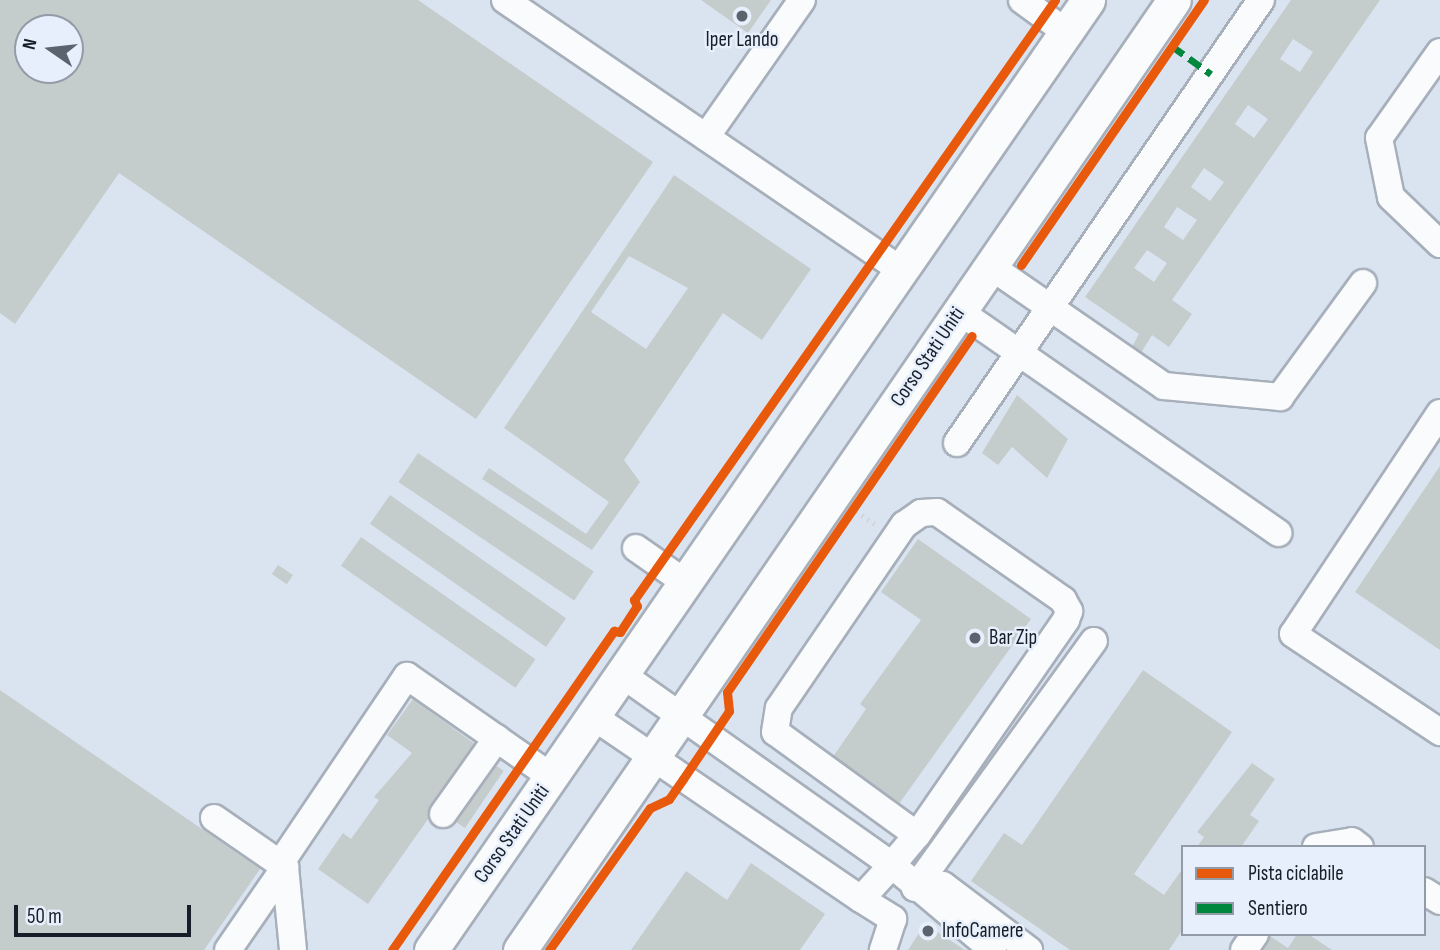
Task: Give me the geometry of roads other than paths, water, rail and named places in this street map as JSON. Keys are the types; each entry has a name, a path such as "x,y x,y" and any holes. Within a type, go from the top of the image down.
{"main road":[{"name":"Corso Stati Uniti","path":"431,950 1088,0"},
{"name":"Corso Stati Uniti","path":"520,950 1174,0"}],"street":[{"path":"505,0 902,271"},
{"path":"706,137 802,0"},
{"path":"1022,0 1066,32"},
{"path":"957,443 1048,306 1261,0"},
{"path":"1440,52 1379,138 1391,197 1440,244"},
{"path":"990,266 1164,386 1280,397 1363,283"},
{"path":"959,311 1278,533"},
{"path":"1440,413 1293,634 1440,732"},
{"path":"860,899 917,835 1066,620 1063,600 937,512 921,513 904,525 779,708 775,732 917,835"},
{"path":"636,548 686,583"},
{"path":"915,888 1094,641"},
{"path":"623,675 767,773 892,865 915,888 993,950"},
{"path":"228,950 407,676 552,777"},
{"path":"594,717 860,899 905,924 902,950"},
{"path":"443,814 497,738"},
{"path":"767,773 788,740"},
{"path":"214,818 283,865 293,950"},
{"path":"1328,845 1352,841 1357,845"},
{"path":"915,888 943,885 1029,950"},
{"path":"883,950 893,919"}],"place":[{"name":"Iper Lando","path":"742,16"},
{"name":"Bar Zip","path":"975,638"},
{"name":"InfoCamere","path":"928,931"}]}
